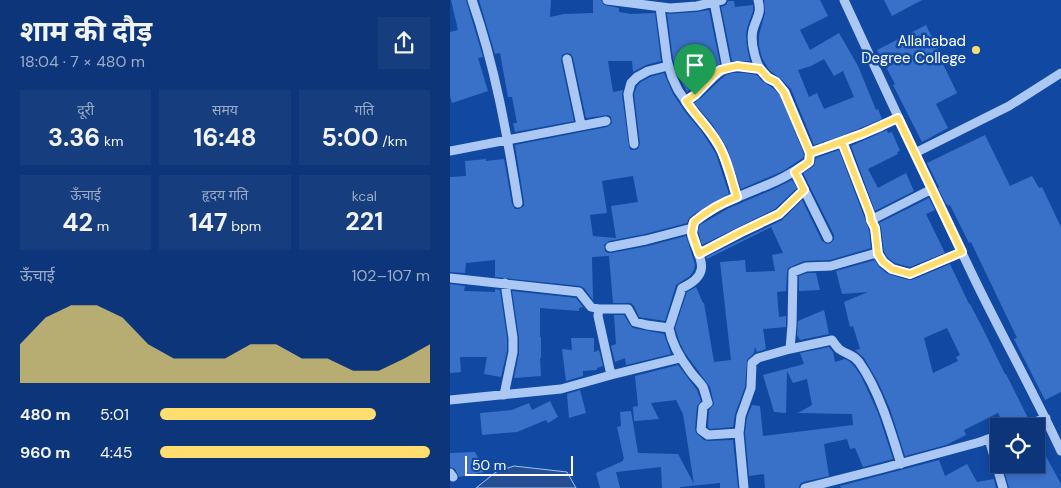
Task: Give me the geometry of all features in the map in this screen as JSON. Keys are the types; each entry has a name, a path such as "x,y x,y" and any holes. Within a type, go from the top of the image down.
{"street":[{"path":"472,0 490,58 508,140 518,203"},
{"path":"607,0 627,1 670,8 698,6 718,1 728,68"},
{"path":"739,433 708,434 702,430 703,407 708,403 702,387 680,358 669,328 682,288 689,284 702,269 692,233 694,222 724,202 795,172 809,162 810,153 784,92 776,82 768,78 760,69 753,48 752,36 760,9 758,0"},
{"path":"844,0 974,278 1061,451"},
{"path":"660,7 668,66 675,84 722,151 737,197"},
{"path":"567,58 580,125"},
{"path":"634,144 628,94 631,83 648,71 668,66"},
{"path":"686,101 695,95 720,70 737,66 760,69"},
{"path":"915,154 1010,106 1061,73"},
{"path":"810,153 880,127 898,118"},
{"path":"450,151 606,121"},
{"path":"842,142 875,228 878,254 883,262 892,269 910,274 962,252"},
{"path":"795,172 828,238"},
{"path":"871,220 932,189"},
{"path":"699,254 779,214 804,190"},
{"path":"610,247 692,228"},
{"path":"790,349 793,272 806,267 831,266 878,254"},
{"path":"450,278 579,292 591,307 599,309 628,309 636,322 669,328"},
{"path":"504,395 513,352 513,338 505,283"},
{"path":"599,309 598,316 611,375"},
{"path":"744,488 739,433 741,416 751,388 752,363 758,358 832,340 838,348 854,356 860,363 876,392 901,464"},
{"path":"450,400 561,389 680,358"},
{"path":"805,488 901,464 989,439 1004,488"}],"water":[{"path":"514,466 567,472 576,488 476,488 496,472"}],"building":[{"path":"451,0 466,0 483,57 478,58 488,91 452,103 450,96 450,32 458,30"},
{"path":"479,0 551,0 550,17 564,14 593,13 593,0 601,0 604,5 619,8 619,12 631,14 655,13 661,61 646,65 633,72 632,61 608,61 613,92 623,90 622,95 629,147 631,150 635,150 638,149 640,144 634,94 637,86 650,77 664,73 673,94 716,154 729,194 694,214 687,223 609,241 604,245 605,251 611,253 686,236 695,264 694,270 690,276 676,285 665,321 639,317 631,303 613,303 609,256 592,257 593,300 584,288 580,286 495,277 495,260 466,263 465,273 450,272 450,177 466,176 465,161 504,159 512,204 515,209 519,209 524,206 524,202 515,145 607,127 612,123 611,117 608,115 586,118 573,58 571,54 566,53 562,55 561,60 574,121 515,132 513,123 517,123 512,97 508,97 500,53 495,54","holes":["633,176 638,202 611,206 616,238 593,236 590,215 607,213 602,181"]},
{"path":"764,0 820,0 828,16 800,30 810,50 839,33 858,66 876,110 878,109 882,119 814,145 791,89 769,70 762,58 759,35 765,13","holes":["824,59 834,76 843,71 854,97 824,109 817,93 809,97 798,70"]},
{"path":"884,0 922,0 892,16"},
{"path":"728,1 734,1 735,7 753,5 746,35 750,61 732,61 721,7 726,5"},
{"path":"709,10 720,64 687,92 678,75 673,59 667,14"},
{"path":"926,25 957,93 936,104 948,128 922,142 877,50"},
{"path":"733,73 757,75 780,95 804,154 803,158 783,171 741,189 727,148 712,124 694,103 726,75"},
{"path":"887,130 888,133 892,132 900,151 897,152 898,154 868,169 878,188 906,173 914,191 875,211 851,146"},
{"path":"985,135 1010,186 1032,176 1039,188 1042,187 1061,227 1061,392 1045,400 1014,339 1017,338 971,242 969,243 950,205 946,204 927,163"},
{"path":"839,150 869,230 871,248 830,260 804,261 788,268 786,291 777,292 779,317 786,316 786,327 763,329 766,349 757,352 755,347 754,353 747,360 745,387 735,414 733,427 710,429 708,427 709,410 714,404 710,387 685,353 675,328 687,292 696,287 704,303 714,362 731,360 720,262 745,260 746,272 775,271 772,255 783,253 771,227 707,259 706,257 782,220 802,200 822,241 827,244 831,243 834,235 803,173 814,166 816,158"},
{"path":"792,180 797,188 775,209 702,245 698,231 700,225 729,208"},
{"path":"929,198 935,210 926,214 945,253 910,267 895,263 884,252 879,223"},
{"path":"875,260 879,267 888,274 909,280 950,264 1028,418 1000,418 998,413 964,430 966,435 946,445 905,456 890,409 878,382 864,358 855,350 860,349 853,326 850,327 844,302 868,292 842,294 836,271","holes":["947,328 960,355 956,357 958,361 933,373 924,338"]},
{"path":"807,273 816,273 820,290 799,291 799,276"},
{"path":"450,284 465,286 464,291 495,292 495,289 500,290 507,338 507,351 501,377 484,374 487,357 460,357 461,372 450,373"},
{"path":"512,291 576,298 583,307 579,308 579,311 540,308 541,376 514,378 519,353 519,338"},
{"path":"824,310 829,334 800,340 797,335 798,321"},
{"path":"614,315 624,315 633,328 664,334 671,354 626,365 625,358 615,362 611,346 616,344"},
{"path":"571,338 594,338 594,352 599,350 603,366 597,368 597,370 583,371 583,376 566,381 562,349 572,350"},
{"path":"829,347 833,352 835,362 845,359 849,361 861,376 878,413 893,459 863,467 855,448 850,449 847,439 824,444 829,476 803,482 799,488 765,488 764,474 749,476 745,433 747,417 752,405 760,406 763,436 853,425 852,414 798,413 812,405 807,379 793,383 787,371 786,413 774,412 763,375 804,364 800,353"},
{"path":"678,365 697,390 701,401 697,406 696,433 708,441 733,440 738,488 720,488 720,483 680,488 662,488 661,467 616,472 620,488 600,488 596,473 624,459 617,427 621,426 620,412 631,411 638,453 678,454 694,484 683,414 676,400 651,403 659,419 634,421 633,407 638,406 635,376"},
{"path":"580,390 586,413 569,418 567,394"},
{"path":"550,401 558,417 548,423 546,420 517,432 482,435 480,413 512,410 529,403 532,410"},
{"path":"475,452 485,472 459,477 455,469 450,467 450,453"},
{"path":"1045,455 1061,484 1061,488 1009,488 1005,473 1045,473"},
{"path":"939,460 945,476 967,464 977,482 994,479 996,488 841,488 840,486"}],"place":[{"name":"Allahabad Degree College","path":"976,50"}],"route":[{"path":"695,95 686,101 722,151 737,197 710,210 694,222 692,233 699,254 779,214 804,190 795,172 809,162 810,153 842,142 875,228 878,254 883,262 892,269 910,274 962,252 898,118 880,127 810,153 790,102 780,86 768,78 760,69 737,66 720,70 695,95"}]}
